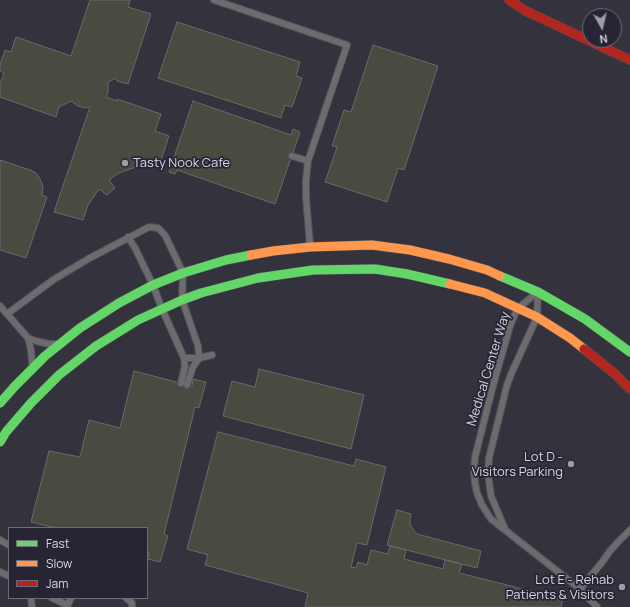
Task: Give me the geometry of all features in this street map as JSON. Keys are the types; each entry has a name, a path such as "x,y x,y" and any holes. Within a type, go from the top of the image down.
{"street":[{"path":"509,0 526,10 630,60"},
{"path":"0,404 15,386 45,356 80,328 119,302 153,285 183,273 226,260 260,253 310,247 372,245 410,250 450,259 486,270 538,292 585,320 630,352"},
{"path":"0,442 6,432 31,403 59,375 96,346 138,320 182,300 232,284 258,278 313,270 375,269 407,274 485,293 537,317 570,338 615,374 630,389"}],"lane":[{"path":"214,0 347,45 308,161 306,197 310,247"},
{"path":"292,156 308,161"},
{"path":"7,314 53,280 88,259 128,237 149,227 158,228 165,235 183,273 182,300 198,346 199,358 184,384 184,358 153,285 128,237"},
{"name":"Medical Center Way","path":"538,292 518,308 512,323 485,415 475,457 474,471 477,494 491,519 580,589 597,607"},
{"name":"Medical Center Way","path":"506,530 491,496 488,474 489,458 507,386 537,317 538,292"},
{"path":"0,306 28,338 49,344 60,344"},
{"path":"28,338 32,356 32,370"},
{"path":"184,358 199,358 212,355"},
{"path":"580,589 603,562 610,551 630,530"},
{"path":"54,599 67,606"},
{"path":"128,599 132,602 132,607"}],"building":[{"path":"90,0 130,0 128,7 151,14 128,84 117,81 116,78 108,82 108,93 106,97 117,101 117,99 161,114 155,131 169,136 159,166 148,165 133,168 119,173 109,180 115,188 107,195 99,189 88,205 83,220 54,212 90,107 84,108 71,101 59,107 56,117 0,97 0,84 4,73 0,71 0,65 5,50 11,52 16,37 71,56"},
{"path":"177,22 300,62 296,76 302,78 292,107 285,105 281,118 158,78"},
{"path":"373,45 438,66 404,170 398,168 387,202 325,182 337,147 332,146 344,110 351,112"},
{"path":"193,101 291,135 293,129 300,132 275,204 177,170 175,174 169,172"},
{"path":"0,160 36,173 43,187 42,195 47,197 26,258 0,250"},
{"path":"259,369 364,395 351,449 223,416 232,381 255,387"},
{"path":"134,371 192,386 193,379 206,382 199,408 195,407 164,534 168,536 160,562 148,559 148,527 52,527 31,522 49,451 80,457 89,420 120,428"},
{"path":"218,432 354,466 356,459 386,467 367,545 357,543 351,567 356,568 358,562 367,565 371,550 388,554 390,546 406,550 404,559 443,569 445,560 462,564 459,573 563,599 561,607 305,607 308,593 205,565 208,555 187,549"},
{"path":"397,510 411,514 410,524 417,534 481,551 477,568 387,545"}],"traffic: fast":[{"path":"0,403 45,356 80,328 119,303 153,285 183,273 226,260 251,255"},
{"path":"0,442 6,432 31,403 59,375 96,346 138,320 201,293 258,278 313,270 375,269 407,274 450,284"},
{"path":"500,276 538,292 585,319 630,352"}],"traffic: slow":[{"path":"251,255 310,247 372,245 410,250 449,259 487,270 500,276"},
{"path":"450,284 485,293 537,317 570,338 584,349"}],"traffic: jam":[{"path":"509,0 526,11 630,60"},
{"path":"584,349 615,374 630,389"}],"place":[{"name":"Tasty Nook Cafe","path":"125,163"},
{"name":"Lot D - Visitors Parking","path":"571,464"},
{"name":"Lot E - Rehab Patients & Visitors","path":"622,587"}]}
